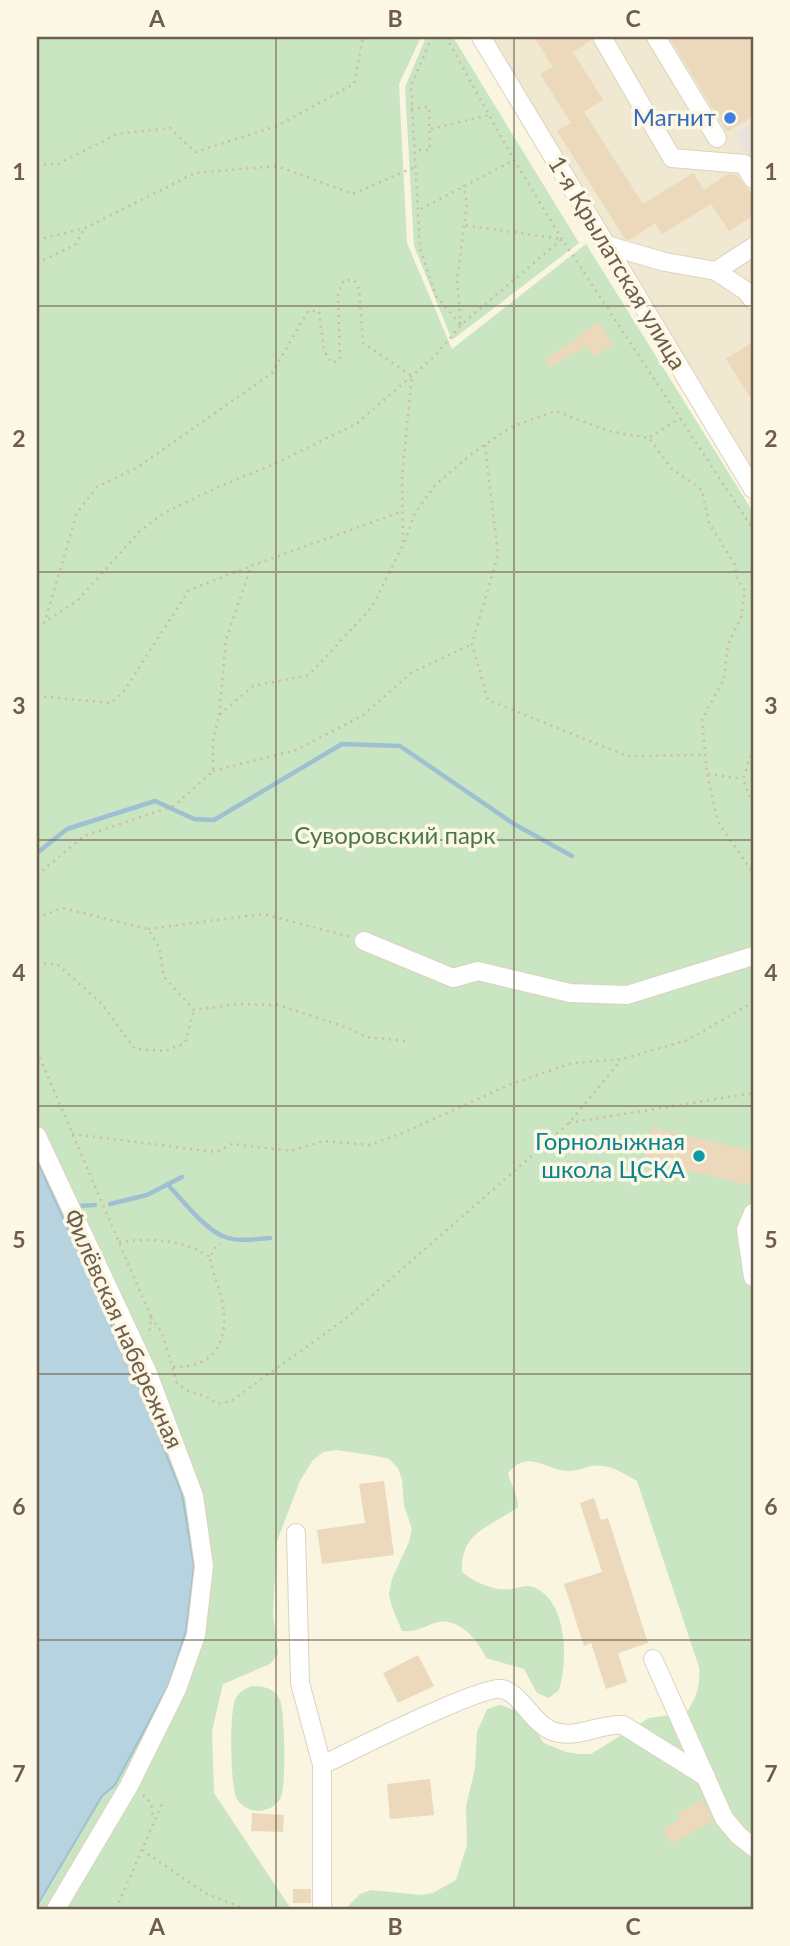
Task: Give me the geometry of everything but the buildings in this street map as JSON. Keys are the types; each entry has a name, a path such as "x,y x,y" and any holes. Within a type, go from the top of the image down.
{"street":[{"name":"1-я Крылатская улица","path":"481,37 753,489"},
{"path":"602,37 673,158 744,164 753,179"},
{"path":"656,37 717,138"},
{"path":"606,245 665,262 716,271 746,291 753,300"},
{"path":"716,271 753,247"},
{"path":"364,941 453,978 478,971 570,993 627,995 753,956"},
{"name":"Филёвская набережная","path":"37,1136 147,1371 194,1496 204,1566 196,1635 177,1689 129,1786 56,1909"},
{"path":"753,1213 746,1230 753,1277"},
{"path":"296,1534 300,1683 322,1765 322,1909"},
{"path":"653,1659 724,1818 738,1835 753,1847"},
{"path":"322,1765 463,1700 500,1689 511,1693 537,1721 553,1732 577,1734 609,1724 624,1725 706,1777"}],"path":[{"path":"37,165 58,164 117,134 170,128 195,152 277,126 354,84 363,37"},
{"path":"432,37 411,86 420,248 436,296 461,325"},
{"path":"446,37 514,160 562,239 753,529"},
{"path":"411,109 429,107 430,150 413,150"},
{"path":"430,129 489,115"},
{"path":"419,209 514,160"},
{"path":"37,240 85,228 195,173 277,166 353,194 415,167"},
{"path":"461,325 457,281 467,204 463,185"},
{"path":"464,225 562,239"},
{"path":"37,263 75,245 85,228"},
{"path":"37,627 77,601 140,531 164,513 356,424 435,356 461,325 562,239"},
{"path":"45,621 77,513 97,486 138,467 272,373 309,311 319,311 324,351 332,363 340,359 338,293 344,280 354,280 359,289 363,343 412,376"},
{"path":"404,545 402,476 412,376"},
{"path":"219,715 253,686 309,675 372,607 404,545 414,515 435,485 513,426 556,411 608,431 649,438 680,418"},
{"path":"649,438 671,468 702,490 709,523 736,565 737,579 744,591 741,618 728,644 724,679 702,719 707,774 718,822 753,873"},
{"path":"485,445 498,555 472,644 488,700 627,756 705,755"},
{"path":"37,696 111,703 124,691 189,590 402,511"},
{"path":"213,771 213,741 219,715 226,640 251,566"},
{"path":"37,875 84,836 174,806 213,771 296,750 362,716 411,673 472,644"},
{"path":"753,749 743,779 753,805"},
{"path":"707,774 743,779"},
{"path":"37,918 62,908 148,929 263,914 364,941"},
{"path":"148,929 159,947 164,977 194,1010"},
{"path":"37,962 57,964 92,994 135,1049 165,1051 185,1043 194,1010"},
{"path":"72,1134 216,1152 232,1143 291,1151 324,1141 369,1145 405,1132 511,1084 572,1063 622,1059 688,1040 753,1002"},
{"path":"194,1010 239,1004 279,1005 351,1029 366,1037 406,1041"},
{"path":"37,1051 151,1317 162,1333 177,1382 186,1390 207,1397 216,1404 231,1401 250,1389 344,1320 569,1123 622,1059"},
{"path":"569,1123 753,1093"},
{"path":"118,1242 169,1240 193,1246 210,1257 222,1299 225,1321 222,1340 214,1354 193,1367 173,1367"},
{"path":"210,1257 220,1244"},
{"path":"149,1344 151,1317"},
{"path":"129,1786 152,1803 153,1823"},
{"path":"116,1909 162,1804"},
{"path":"142,1850 205,1893 245,1909"},
{"path":"748,1909 752,1905"}],"shaded area":[{"path":"484,37 753,37 753,496"},
{"path":"753,122 753,166 734,134"}],"green space":[{"name":"Суворовский парк","path":"37,37 421,37 399,84 407,243 452,349 586,244 753,512 753,1909 329,1909 346,1908 360,1894 371,1890 421,1895 433,1893 456,1880 467,1845 466,1806 475,1769 477,1732 487,1709 500,1705 523,1713 544,1743 566,1752 591,1754 649,1718 686,1713 697,1692 699,1680 699,1667 637,1481 616,1469 604,1466 569,1471 530,1461 523,1462 508,1473 518,1507 479,1532 466,1547 462,1572 467,1576 479,1583 505,1590 533,1587 545,1594 553,1604 562,1632 564,1663 559,1690 549,1698 537,1693 524,1669 486,1658 472,1636 451,1622 443,1621 415,1630 402,1631 389,1594 392,1579 412,1529 404,1505 398,1468 389,1459 337,1450 323,1452 313,1460 300,1481 277,1541 273,1613 278,1654 270,1664 223,1684 212,1731 214,1793 291,1909 37,1909 102,1796 115,1785 169,1684 194,1566 182,1494 134,1375 37,1160"},
{"path":"426,37 453,37 579,243 452,340 414,246 405,87"},
{"path":"253,1686 269,1689 278,1696 282,1707 284,1732 284,1779 281,1797 272,1807 260,1811 247,1808 237,1799 232,1765 234,1705 239,1693"}],"water":[{"path":"37,1160 134,1375 182,1494 194,1566 186,1631 169,1684 115,1785 102,1796 37,1906"}],"waterway":[{"path":"37,853 67,829 155,801 194,819 214,820 342,744 400,746 514,824 572,856"},
{"path":"110,1204 147,1195 182,1177"},
{"path":"167,1184 217,1233 236,1239 270,1238"},
{"path":"77,1206 95,1205"}],"place":[{"name":"Магнит","path":"730,118"},
{"name":"Горнолыжная школа ЦСКА","path":"699,1156"}]}
